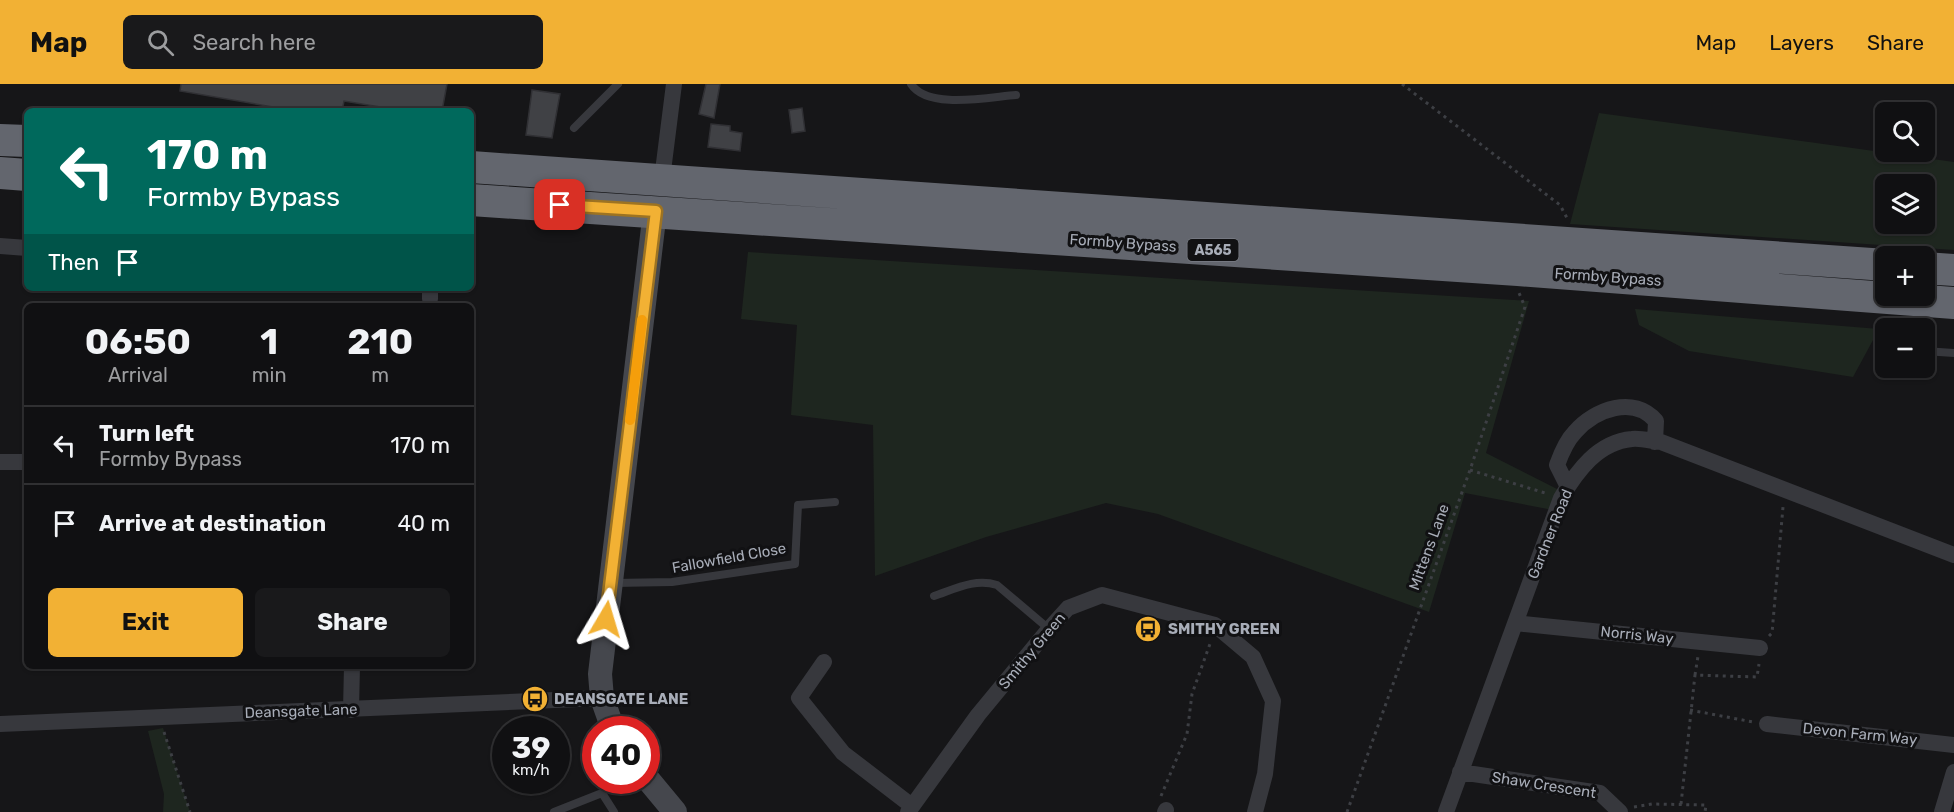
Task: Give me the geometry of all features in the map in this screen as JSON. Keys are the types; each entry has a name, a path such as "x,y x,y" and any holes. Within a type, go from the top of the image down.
{"highway":[{"path":"0,140 24,141"},
{"name":"A565","path":"474,167 1875,264"},
{"path":"0,173 24,175"},
{"name":"Formby Bypass","path":"474,200 656,211 1954,303"},
{"path":"1935,269 1954,270"}],"street":[{"path":"662,179 674,84"},
{"path":"608,716 602,698 600,674 656,211"},
{"path":"0,246 24,248"},
{"path":"1564,493 1557,465 1561,454 1575,432 1607,410 1625,405 1651,414 1656,421 1655,442"},
{"name":"Gardner Road","path":"1446,812 1564,493 1575,475 1605,446 1633,439 1655,442 1785,488 1954,555"},
{"path":"0,462 24,462"},
{"name":"Smithy Green","path":"910,809 978,715 1049,629 1068,609 1102,595 1215,625 1253,657 1273,700 1265,774 1255,812"},
{"name":"Norris Way","path":"1515,623 1760,648"},
{"path":"824,662 799,698 843,753 910,809"},
{"path":"351,710 352,669"},
{"name":"Deansgate Lane","path":"0,724 602,698"},
{"name":"Devon Farm Way","path":"1767,724 1954,745"},
{"name":"Shaw Crescent","path":"1460,772 1600,793 1619,811"},
{"path":"1942,812 1954,772"},
{"path":"660,794 675,812"}],"lane":[{"path":"574,128 618,84"},
{"path":"911,84 925,96 940,100 1016,95"},
{"path":"1935,351 1954,352"},
{"name":"Fallowfield Close","path":"611,583 672,582 795,564 798,505 835,502"},
{"path":"934,596 978,581 988,582 997,585 1049,629"},
{"path":"554,812 602,793 614,812"}],"path":[{"path":"1402,84 1560,205 1570,224"},
{"name":"Mittens Lane","path":"1347,812 1470,470 1525,307 1517,289"},
{"path":"1470,470 1564,493"},
{"path":"1166,811 1159,801 1187,734 1192,694 1215,625"},
{"path":"1690,710 1767,724"},
{"path":"158,716 190,812"},
{"path":"1619,811 1652,804 1681,804 1706,806 1705,812"}],"shaded area":[{"path":"1599,113 1875,151 1875,162 1935,162 1935,159 1954,162 1954,250 1935,249 1935,246 1895,246 1570,224"},
{"path":"748,252 1529,301 1486,453 1561,491 1553,510 1465,493 1429,612 1158,514 1106,503 986,537 875,576 873,425 791,415 797,325 741,319"},
{"path":"1635,309 1875,329 1875,336 1853,377 1689,351 1639,325"},
{"path":"163,728 190,812 163,812 164,794 148,731"}],"building":[{"path":"181,84 447,84 443,108 387,108 344,101 343,108 279,108 180,91"},
{"path":"706,84 720,84 714,118 699,114"},
{"path":"532,90 560,94 552,138 526,135"},
{"path":"802,108 805,131 792,133 789,110"},
{"path":"711,124 730,126 730,131 742,133 740,151 708,147"}],"slow traffic":[{"path":"630,420 642,320"}],"place":[{"name":"SMITHY GREEN","path":"1148,629"},
{"name":"DEANSGATE LANE","path":"535,699"}],"route":[{"path":"560,205 656,211 606,619"}]}
